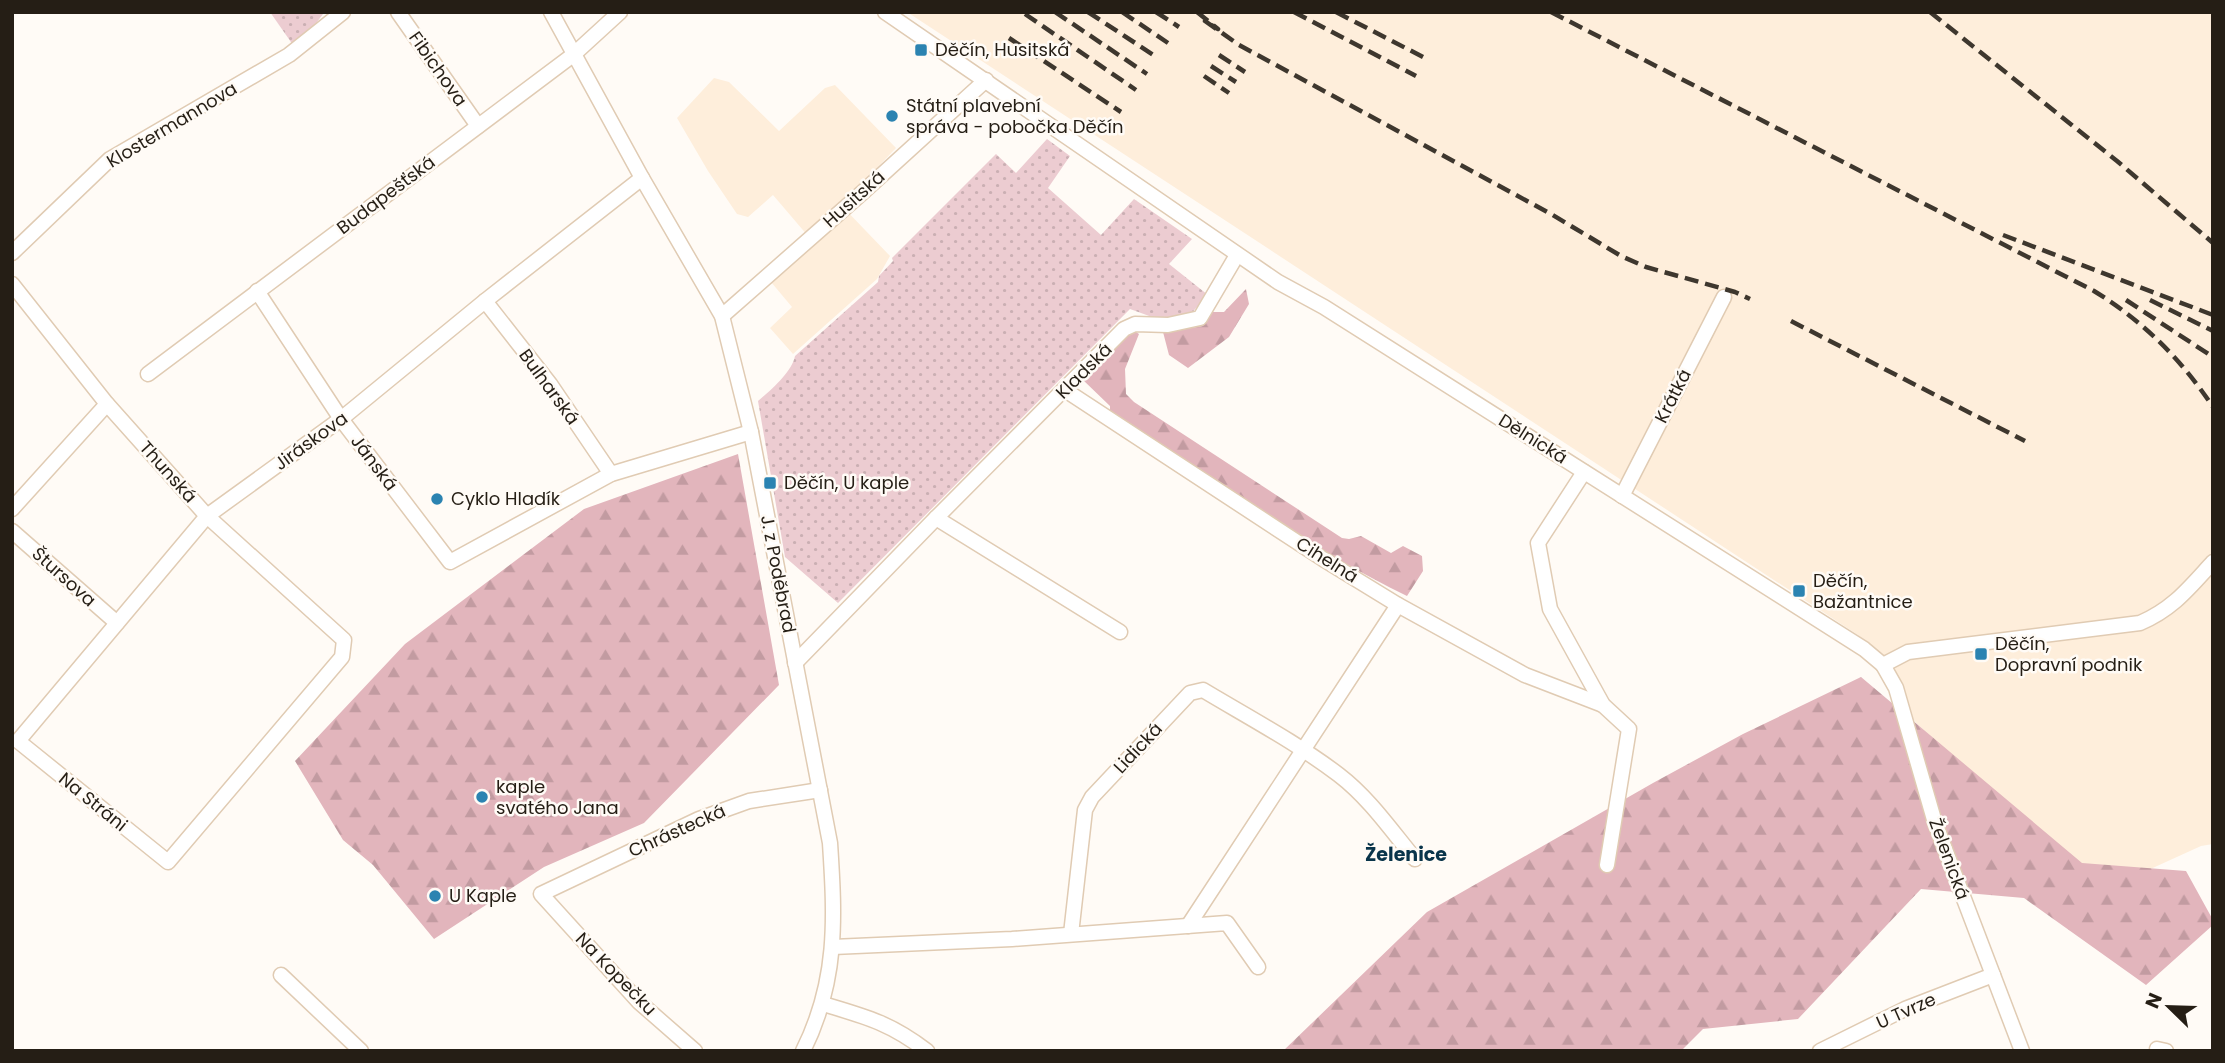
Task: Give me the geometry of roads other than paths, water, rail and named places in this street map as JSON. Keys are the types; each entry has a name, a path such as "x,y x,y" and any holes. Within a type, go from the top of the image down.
{"street":[{"name":"Klostermannova","path":"12,253 110,159 289,55 343,12"},
{"name":"Fibichova","path":"398,12 478,126"},
{"name":"J. z Poděbrad","path":"551,12 722,316 751,432 830,844 834,904 830,975 823,1004 803,1051"},
{"name":"Budapešťská","path":"148,374 573,55 620,12"},
{"name":"Dělnická","path":"885,12 1278,282 1324,307 1864,649 1883,665"},
{"name":"Husitská","path":"722,316 986,80"},
{"name":"Jiráskova","path":"18,741 207,516 341,419 485,301 642,178"},
{"name":"Kladská","path":"795,663 1124,330 1135,324 1168,325 1200,318 1237,255"},
{"name":"Thunská","path":"12,284 107,404 207,516 344,640 342,657 167,862"},
{"name":"Jánská","path":"257,291 341,419 450,562 611,474"},
{"name":"Krátká","path":"1622,496 1724,297"},
{"name":"Bulharská","path":"485,301 550,384 611,474"},
{"name":"Cihelná","path":"1065,390 1398,605 1525,675 1603,705"},
{"path":"12,509 107,404"},
{"path":"611,474 751,432"},
{"path":"1584,472 1538,543 1550,609 1603,705 1629,729 1607,865"},
{"path":"936,518 1120,632"},
{"name":"Štursova","path":"12,531 117,623"},
{"path":"1883,665 1908,652 2140,623 2160,615 2174,605 2213,562"},
{"path":"1188,926 1398,605"},
{"name":"Želenická","path":"1883,665 1896,688 1935,823 2021,1051"},
{"name":"Lidická","path":"1071,934 1085,810 1091,797 1190,693 1203,690 1303,751"},
{"name":"Na Stráni","path":"18,741 167,862"},
{"path":"1303,751 1340,776 1369,803 1415,859"},
{"name":"Chrástecká","path":"541,894 699,819 749,801 820,790"},
{"name":"Na Kopečku","path":"541,894 639,1002 695,1051"},
{"path":"833,947 1227,923 1258,967"},
{"path":"281,975 361,1051"},
{"name":"U Tvrze","path":"1820,1051 1905,1009 1993,975"},
{"path":"823,1004 880,1021 902,1032 928,1051"}],"railway":[{"path":"1055,12 1147,74"},
{"path":"1088,12 1158,58"},
{"path":"1122,12 1168,43"},
{"path":"1156,12 1179,27"},
{"path":"1197,12 1218,29 1205,21 1239,45 1551,214 1621,256 1646,267 1735,292 1750,299"},
{"path":"1294,12 1416,76"},
{"path":"1336,12 1423,57"},
{"path":"1551,12 2094,291 2129,315 2160,342 2188,373 2213,407"},
{"path":"1930,12 2117,161 2213,243"},
{"path":"1025,14 1136,90"},
{"path":"1009,38 1121,112"},
{"path":"1219,55 1245,72"},
{"path":"1211,66 1236,82"},
{"path":"1204,76 1229,93"},
{"path":"2003,235 2213,315"},
{"path":"2126,300 2213,357"},
{"path":"2150,300 2213,331"},
{"path":"1791,321 2025,441"}],"place":[{"name":"Děčín, Husitská","path":"921,50"},
{"name":"Státní plavební správa - pobočka Děčín","path":"892,116"},
{"name":"Děčín, U kaple","path":"770,483"},
{"name":"Cyklo Hladík","path":"437,499"},
{"name":"Děčín, Bažantnice","path":"1799,591"},
{"name":"Děčín, Dopravní podnik","path":"1981,654"},
{"name":"kaple svatého Jana","path":"482,797"},
{"name":"U Kaple","path":"435,896"}],"district":[{"name":"Želenice","path":"1406,854"}]}
